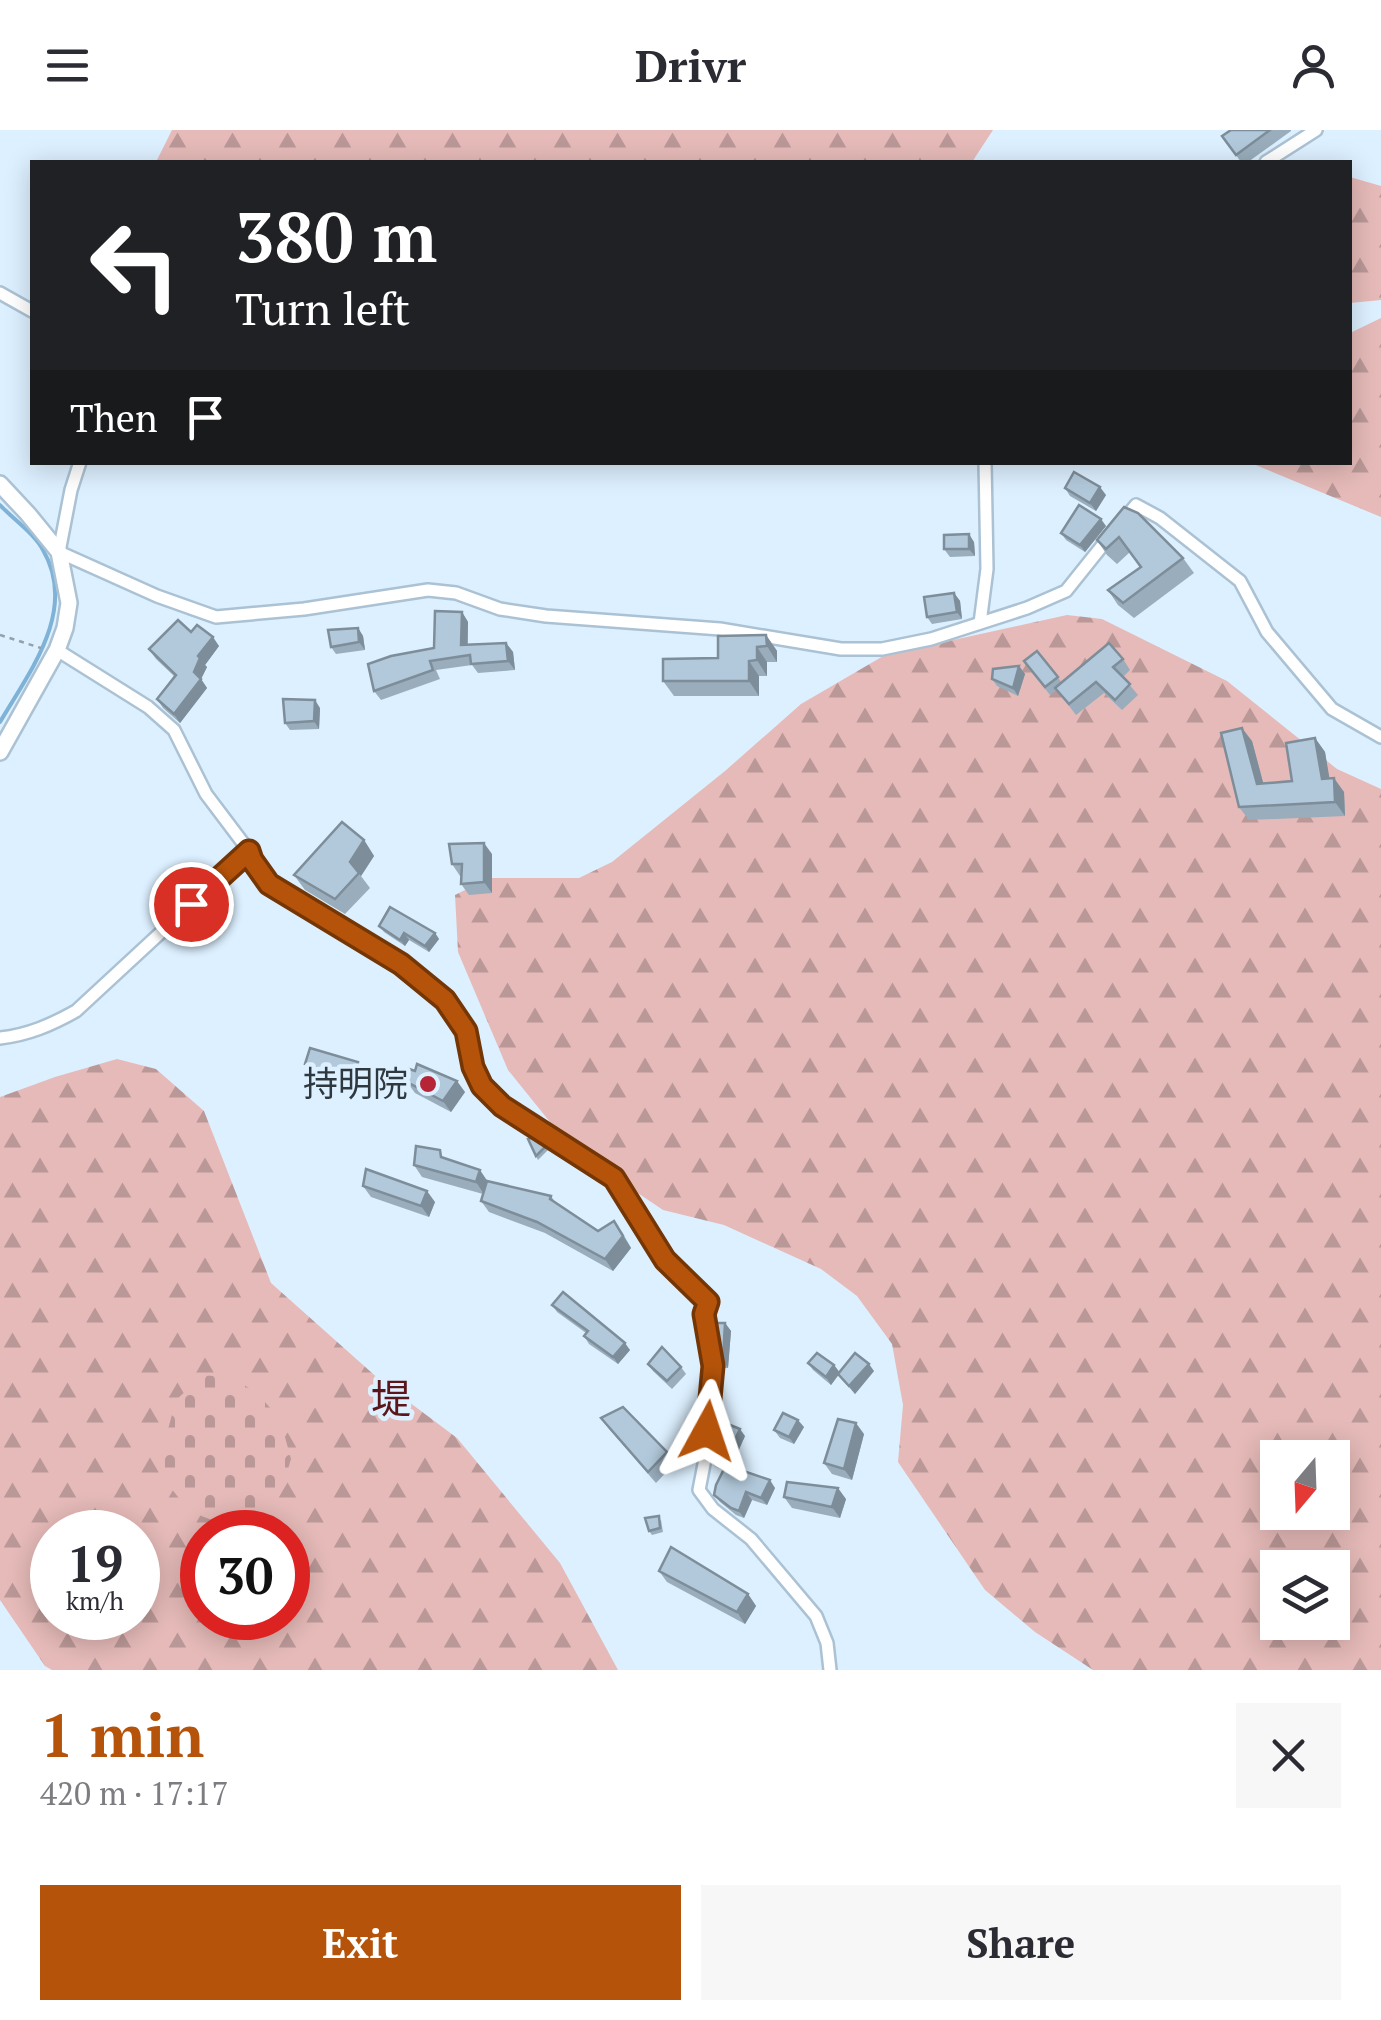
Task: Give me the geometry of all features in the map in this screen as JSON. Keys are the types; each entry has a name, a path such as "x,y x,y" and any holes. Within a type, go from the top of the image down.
{"street":[{"path":"1269,160 1316,130"},
{"path":"0,292 30,311"},
{"path":"0,752 57,650 65,628 69,604 59,552 79,465"},
{"path":"980,623 987,569 986,465"},
{"path":"0,484 59,552 216,617 304,609 428,590 456,593 500,609 546,616 720,628 841,650 882,649 931,639 1066,591 1136,505 1160,518 1240,581 1267,632 1332,708 1381,737"},
{"path":"57,650 148,706 174,730 206,794 269,884 401,964 445,1000 466,1031 473,1067 482,1086 502,1106 614,1178 665,1260 708,1302 704,1314 713,1366 699,1490 713,1509 751,1540 816,1616 830,1670"},
{"path":"0,1038 22,1036 76,1011 249,851"}],"path":[{"path":"0,635 40,647"}],"green space":[{"path":"172,130 993,130 973,160 157,160"},
{"path":"1352,178 1381,186 1381,300 1352,303"},
{"path":"1381,318 1381,517 1256,465 1352,465 1352,332"},
{"path":"1067,615 1102,619 1227,681 1337,769 1381,789 1381,1670 1093,1670 1035,1632 985,1590 898,1462 903,1405 892,1344 857,1296 821,1269 724,1225 663,1210 571,1148 508,1070 458,952 455,895 489,878 579,878 612,862 801,704 885,655"},
{"path":"117,1059 156,1069 204,1111 271,1283 381,1381 457,1438 560,1563 618,1670 52,1670 45,1666 0,1600 0,1097"},
{"path":"203,1375 232,1378 256,1392 280,1419 291,1459 280,1495 267,1510 188,1510 160,1474 161,1455 176,1400"}],"building":[{"path":"1231,130 1270,130 1236,155 1222,136"},
{"path":"1074,472 1100,487 1090,503 1065,488"},
{"path":"1079,505 1101,519 1080,545 1061,533"},
{"path":"1124,507 1138,513 1183,558 1123,603 1108,590 1141,567 1119,537 1106,549 1097,540"},
{"path":"969,534 969,549 944,549 944,535"},
{"path":"954,593 957,612 927,617 924,597"},
{"path":"435,611 462,612 461,645 506,643 508,661 471,664 470,655 430,661 433,670 374,691 368,664 434,648"},
{"path":"178,620 191,632 197,625 213,637 198,656 194,672 201,679 174,714 157,699 176,675 149,649"},
{"path":"358,628 359,642 331,647 328,630"},
{"path":"766,635 767,646 757,647 757,660 749,661 749,681 663,681 663,659 718,658 718,636"},
{"path":"1109,643 1123,659 1113,667 1130,684 1115,700 1096,682 1069,704 1055,688"},
{"path":"1037,651 1058,677 1045,687 1024,661"},
{"path":"1019,666 1013,688 992,679 993,669"},
{"path":"283,699 315,700 314,721 285,723"},
{"path":"1242,728 1257,784 1292,781 1286,743 1315,738 1322,779 1334,778 1335,802 1239,807 1221,733"},
{"path":"342,822 364,840 350,862 359,873 335,899 294,875"},
{"path":"484,843 484,882 461,884 462,864 452,864 449,844"},
{"path":"390,907 435,933 425,946 404,933 400,940 379,926"},
{"path":"310,1048 358,1062 353,1081 305,1064"},
{"path":"417,1064 457,1081 443,1101 407,1082 409,1069 415,1071"},
{"path":"536,1136 546,1146 536,1156 528,1139"},
{"path":"416,1146 440,1150 441,1157 480,1170 476,1182 414,1165"},
{"path":"366,1169 427,1191 421,1206 363,1186"},
{"path":"487,1181 551,1196 550,1199 598,1231 614,1221 623,1236 605,1259 537,1222 481,1201"},
{"path":"563,1292 625,1343 613,1357 584,1336 588,1331 552,1305"},
{"path":"714,1323 725,1323 723,1360 717,1360"},
{"path":"662,1347 681,1367 667,1381 648,1364"},
{"path":"817,1353 834,1365 826,1377 808,1363"},
{"path":"855,1353 869,1364 849,1386 838,1374"},
{"path":"623,1407 667,1452 648,1472 601,1418"},
{"path":"783,1413 798,1420 789,1437 774,1430"},
{"path":"838,1419 856,1423 844,1469 824,1463"},
{"path":"720,1421 740,1429 722,1466 708,1457"},
{"path":"726,1465 770,1480 761,1498 746,1492 739,1511 714,1495"},
{"path":"787,1482 838,1488 832,1507 784,1497"},
{"path":"659,1516 660,1528 649,1531 645,1518"},
{"path":"671,1547 748,1594 737,1612 659,1571"}],"waterway":[{"path":"0,505 43,550 55,595 46,639 0,722"},
{"path":"188,613 212,621"}],"place":[{"name":"持明院","path":"428,1084"}],"district":[{"name":"堤","path":"391,1399"}],"route":[{"path":"191,904 249,851 269,884 279,892 401,964 445,1000 466,1031 473,1067 482,1086 502,1106 614,1178 665,1260 708,1302 704,1314 713,1366 707,1431"}]}
